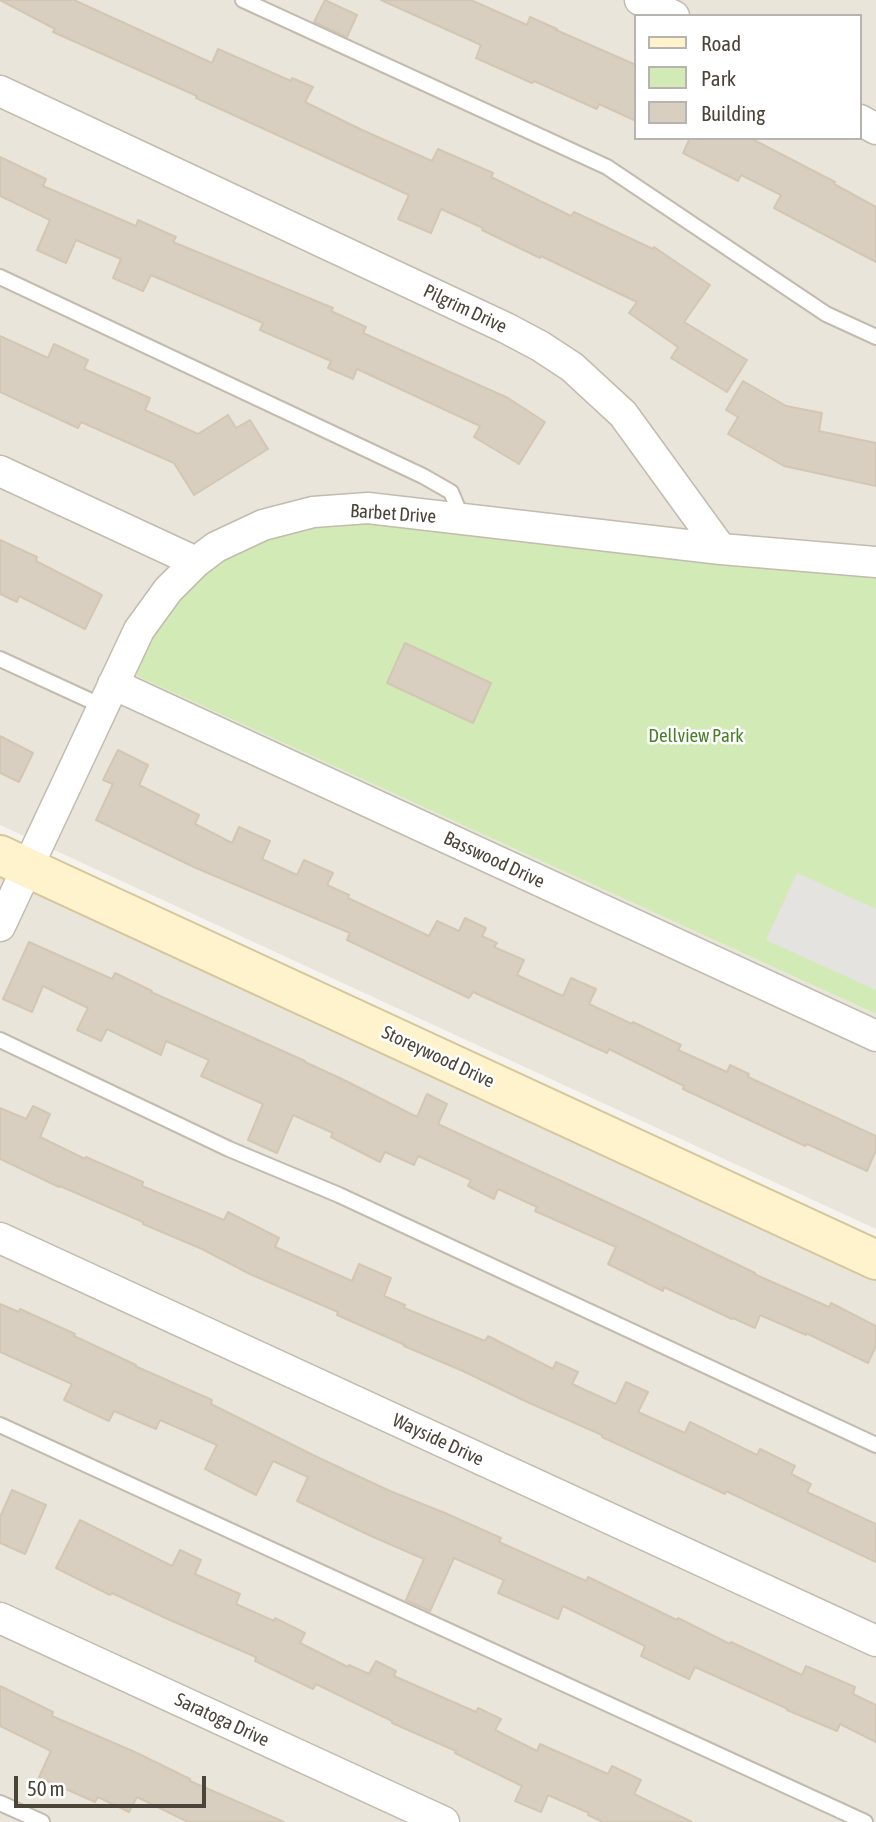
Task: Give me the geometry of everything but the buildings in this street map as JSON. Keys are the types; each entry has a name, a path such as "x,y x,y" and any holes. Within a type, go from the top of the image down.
{"street":[{"path":"640,0 670,14"},
{"name":"Pilgrim Drive","path":"0,90 540,346 572,367 623,414 721,549"},
{"path":"0,471 196,562"},
{"name":"Barbet Drive","path":"0,926 13,861 108,695 139,630 168,590 196,562 216,547 263,525 313,512 368,509 721,549"},
{"path":"721,549 876,562"},
{"name":"Basswood Drive","path":"108,695 876,1036"},
{"name":"Storeywood Drive","path":"13,861 876,1260"},
{"name":"Wayside Drive","path":"0,1238 876,1641"},
{"name":"Saratoga Drive","path":"0,1618 444,1822"}],"lane":[{"path":"243,0 607,167 826,314 876,337"},
{"path":"0,277 423,476 451,492 463,520"},
{"path":"0,659 108,695"},
{"path":"0,1040 229,1149 340,1195 876,1445"},
{"path":"0,1425 864,1822"},
{"path":"0,1803 42,1822"}],"shaded area":[{"path":"0,0 876,0 876,576 369,524 137,676 876,1014 876,1229 0,825"},
{"path":"797,873 876,909 876,990 766,940"},
{"path":"0,876 876,1280 876,1822 0,1822"}],"green space":[{"name":"Dellview Park","path":"324,523 369,524 876,576 876,1014 137,676 139,660 177,598 209,567 244,545"}]}
